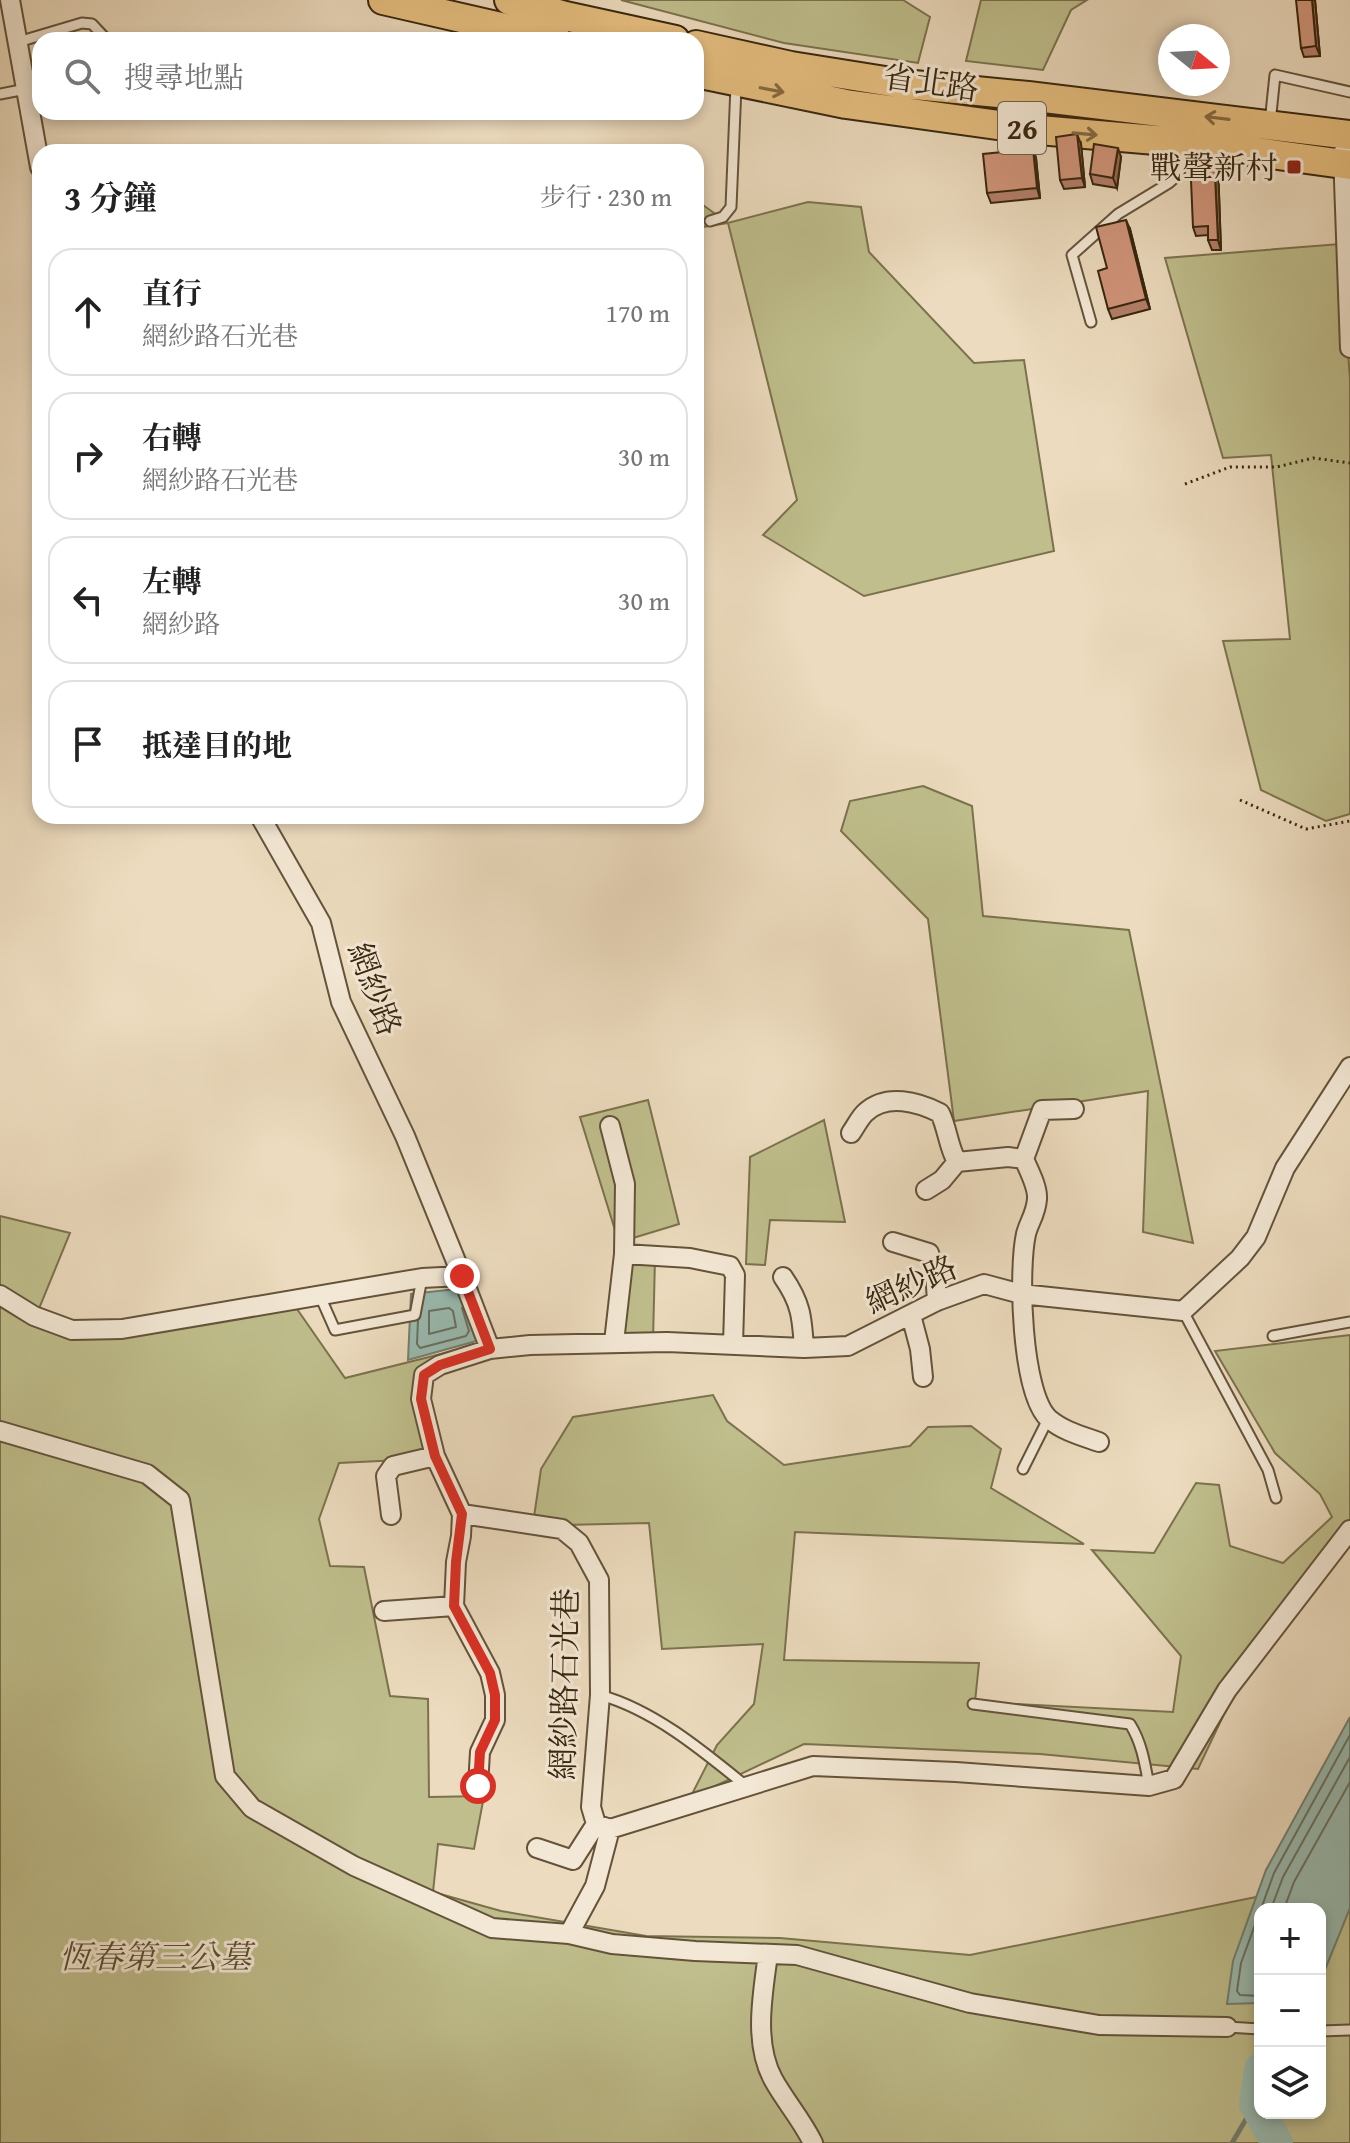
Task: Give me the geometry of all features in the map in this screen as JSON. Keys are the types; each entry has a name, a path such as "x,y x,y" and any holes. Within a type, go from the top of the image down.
{"main road":[{"path":"383,0 472,30"},
{"path":"509,0 638,32"},
{"name":"省北路","path":"704,47 791,66 904,84 1347,135"},
{"name":"省北路","path":"704,75 846,104 1027,129 1191,143 1346,165"}],"street":[{"path":"10,0 7,23 18,42 36,144"},
{"path":"1347,135 1350,348"},
{"name":"網紗路","path":"265,824 321,923 341,1002 405,1136 490,1349 614,1342 804,1348 848,1346 937,1301 984,1284 1021,1294 1183,1311"},
{"path":"1183,1311 1240,1258 1256,1237 1285,1168 1350,1067"},
{"path":"851,1133 867,1110 894,1100 919,1104 940,1113 957,1162"},
{"path":"1074,1109 1042,1110 1024,1159 1038,1196 1034,1221 1026,1231 1021,1294 1036,1402 1048,1419 1072,1433 1099,1442"},
{"path":"610,1126 625,1184 624,1254 614,1342"},
{"path":"926,1190 942,1180 957,1162 1008,1157 1024,1159"},
{"path":"893,1242 929,1253 935,1272 937,1301"},
{"path":"624,1254 690,1258 730,1266 735,1275 733,1345"},
{"path":"0,1295 34,1316 72,1330 122,1329 422,1278 462,1276"},
{"path":"783,1277 798,1299 804,1348"},
{"path":"911,1315 923,1377"},
{"path":"478,1786 480,1752 495,1720 495,1695 490,1673 454,1606 462,1514 435,1456 421,1399 424,1375 440,1365 490,1349"},
{"path":"0,1431 147,1474 180,1500 225,1776 252,1808 354,1866 492,1928 569,1934 612,1944 797,1955 970,2003 1099,2025 1227,2027"},
{"path":"391,1515 386,1476 393,1466 435,1456"},
{"name":"網紗路石光巷","path":"462,1514 562,1529 579,1543 599,1580 600,1695 591,1807 603,1826 595,1886 569,1934"},
{"path":"537,1848 573,1860 603,1826 749,1788 813,1766 956,1772 1149,1786 1174,1779 1227,1690 1350,1530"},
{"path":"384,1611 454,1606"},
{"path":"768,1954 762,1997 762,2039 772,2077 796,2111 813,2143"}],"lane":[{"path":"52,32 82,23 92,24 100,32"},
{"path":"18,42 32,38"},
{"path":"1270,124 1275,75 1350,92"},
{"path":"710,221 723,217 731,207 736,82"},
{"path":"0,94 26,89"},
{"path":"1091,322 1072,255 1118,214 1178,175 1191,143"},
{"path":"320,1295 335,1330 415,1315 422,1278"},
{"path":"1183,1311 1268,1470 1276,1498"},
{"path":"1273,1336 1350,1322"},
{"path":"1023,1469 1048,1419"},
{"path":"600,1695 617,1700 691,1741 749,1788"},
{"path":"973,1704 1130,1724 1144,1755 1149,1786"},
{"path":"1227,2027 1254,2029"},
{"path":"1326,2031 1350,2030"}],"path":[{"path":"1185,484 1230,467 1277,467 1313,458 1350,463"},
{"path":"1240,800 1306,829 1350,821"}],"green space":[{"path":"621,0 903,0 930,17 918,63 784,43"},
{"path":"981,0 1087,0 1071,10 1043,70 966,61"},
{"path":"808,202 861,207 869,252 974,363 1024,360 1054,551 864,596 763,535 797,500 728,223"},
{"path":"704,206 728,223 704,227"},
{"path":"1340,244 1350,379 1350,814 1326,821 1261,790 1223,641 1290,639 1271,455 1223,458 1165,258"},
{"path":"923,786 972,806 983,916 1129,930 1193,1243 1143,1232 1148,1091 954,1121 928,919 841,831 850,801"},
{"path":"648,1100 679,1224 633,1238 634,1264 655,1258 653,1341 620,1338 619,1243 580,1117"},
{"path":"824,1120 845,1222 770,1220 765,1265 746,1264 750,1157"},
{"name":"恆春第三公墓","path":"0,1216 70,1233 38,1311 75,1329 125,1333 297,1309 345,1378 497,1340 470,1363 431,1378 431,1408 441,1458 339,1463 319,1519 330,1566 364,1567 390,1696 428,1699 429,1797 484,1796 474,1849 438,1844 433,1892 501,1911 646,1936 780,1938 970,1955 1350,1878 1350,2143 0,2143"},
{"path":"1350,1335 1350,1538 1263,1632 1198,1769 1040,1754 804,1744 690,1798 717,1745 754,1704 763,1644 662,1649 649,1523 564,1525 534,1517 541,1469 573,1417 713,1395 727,1421 784,1465 910,1446 928,1427 971,1426 1001,1449 991,1488 1084,1544 795,1532 784,1660 979,1663 975,1702 1173,1712 1181,1656 1092,1550 1154,1553 1196,1483 1219,1485 1230,1546 1283,1563 1332,1517 1320,1494 1275,1453 1215,1351"}],"water":[{"path":"465,1288 480,1340 408,1360 411,1294"},
{"path":"1350,1717 1350,1908 1326,1967 1326,1903 1254,1903 1266,1870"},
{"path":"1254,1903 1254,2003 1227,2004 1233,1961"}],"building":[{"path":"1296,0 1312,0 1316,46 1301,48"},
{"path":"1077,134 1082,178 1060,180 1056,137"},
{"path":"1094,144 1118,148 1113,178 1090,174"},
{"path":"1033,149 1037,188 987,193 983,154"},
{"path":"1214,155 1218,240 1208,240 1208,226 1193,227 1190,157"},
{"path":"1126,220 1146,299 1108,309 1098,271 1107,268 1096,227"}],"waterway":[{"path":"1232,2143 1254,2106"},
{"path":"1263,2119 1277,2143"}],"place":[{"name":"戰聲新村","path":"1294,167"}],"route":[{"path":"462,1276 490,1349 440,1365 424,1375 421,1399 435,1456 462,1514 454,1606 490,1673 495,1695 495,1720 480,1752 478,1786"}]}
